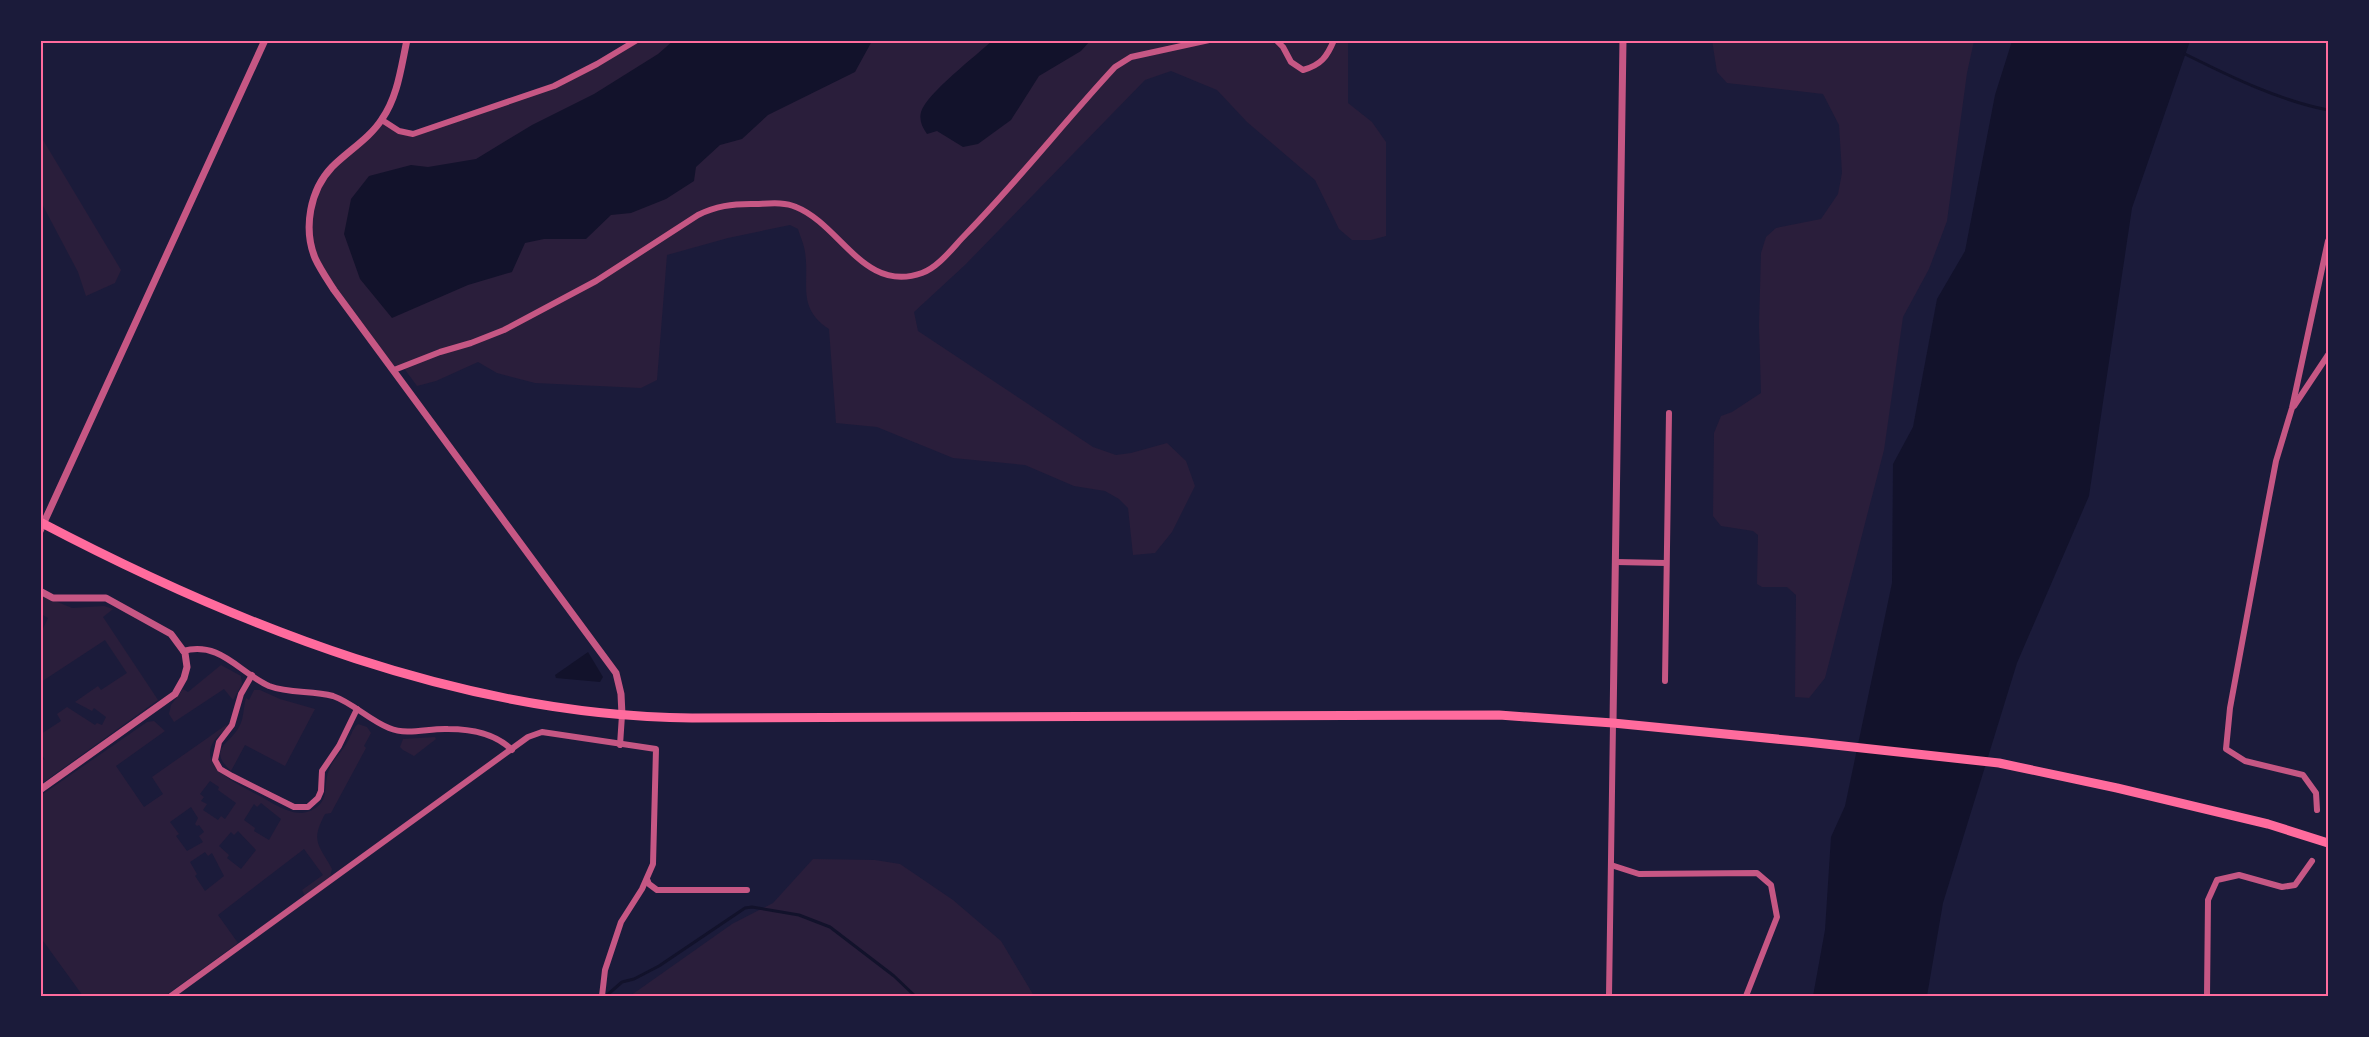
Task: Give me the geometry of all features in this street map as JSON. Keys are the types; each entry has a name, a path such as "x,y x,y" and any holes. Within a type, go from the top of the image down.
{"highway":[{"path":"42,526 191,596 319,645 407,673 469,689 529,702 622,715 692,718 1499,715 1613,723 2000,764 2117,788 2268,824 2328,843"}],"street":[{"path":"42,526 265,40"},
{"path":"407,40 395,95 382,120 330,169 316,192 309,214 309,237 314,256 329,282 616,673 621,694 620,745"},
{"path":"382,120 399,131 413,134 554,86 637,40"},
{"path":"394,370 504,330 596,281 714,207 778,203 795,206 825,224 856,258 880,274 896,278 922,273 938,263 985,215 1115,67 1131,57 1209,40"},
{"path":"1276,40 1283,47 1291,62 1304,70 1314,67 1327,58 1334,40"},
{"path":"1609,996 1623,40"},
{"path":"2317,810 2316,793 2303,775 2245,761 2226,749 2230,708 2276,461 2292,408 2328,241"},
{"path":"2292,408 2328,355"},
{"path":"1665,681 1669,413"},
{"path":"1616,562 1666,563"},
{"path":"40,591 53,598 106,598 171,634 183,651 187,667 175,694 40,790"},
{"path":"183,651 209,648 269,686 293,692 334,697 391,729 406,732 448,729 482,733 497,738 512,750"},
{"path":"252,675 241,694 232,725 219,742 215,760 220,769 294,807 308,807 318,798 321,791 322,771 339,746 357,709"},
{"path":"171,996 528,737 542,732 656,749 653,864 647,879 621,922 605,970 603,994"},
{"path":"2207,996 2208,900 2217,880 2239,875 2282,887 2295,885 2312,861"},
{"path":"1611,865 1639,874 1756,873 1771,885 1777,917 1746,996"},
{"path":"647,879 649,884 657,890 747,890"}],"shaded area":[{"path":"674,40 872,41 855,72 768,115 742,139 720,145 696,167 694,181 666,199 631,213 611,215 586,239 544,239 525,243 512,272 468,285 392,318 360,279 344,234 351,199 369,176 411,165 428,167 476,159 532,125 594,94 658,54"},
{"path":"993,40 1090,41 1081,51 1039,76 1011,120 978,144 963,147 937,131 927,134 920,118 925,104 942,85"},
{"path":"1712,40 1974,41 1967,73 1947,221 1929,269 1903,317 1884,450 1825,678 1809,698 1795,697 1796,595 1787,587 1762,587 1757,584 1758,535 1753,531 1721,526 1713,516 1714,433 1721,416 1732,412 1761,393 1759,326 1761,253 1766,237 1776,228 1821,219 1838,194 1842,173 1839,125 1823,94 1727,83 1717,72"},
{"path":"637,41 1348,41 1348,103 1372,122 1386,142 1386,236 1371,240 1352,240 1339,229 1315,180 1247,122 1217,90 1171,71 1145,80 965,265 914,312 918,331 1093,447 1116,455 1167,443 1186,461 1195,486 1172,532 1155,553 1133,555 1128,508 1119,499 1105,491 1074,486 1025,465 953,458 877,427 836,423 829,329 819,321 808,303 804,249 798,229 790,225 728,238 667,255 657,380 641,388 535,383 497,373 478,362 436,381 417,386 403,367 394,370 320,268 309,237 316,192 330,169 382,120 413,134 534,93"},
{"path":"2012,41 2190,41 2132,208 2089,496 2017,663 1943,903 1927,996 1813,996 1825,930 1831,837 1845,806 1892,583 1893,464 1913,427 1937,299 1965,251 1995,95"},
{"path":"40,135 121,270 115,283 86,296 78,272 41,202"},
{"path":"41,595 72,608 104,606 113,609 103,617 158,700 41,784 41,758 45,760 41,753 41,734 61,721 57,714 67,707 95,725 97,723 102,725 106,717 94,708 92,711 75,702 98,686 101,690 127,673 105,640 41,682 41,633 48,618 41,614"},
{"path":"588,652 603,677 600,682 556,678 555,675"},
{"path":"221,665 241,676 242,684 233,700 224,689 174,722 169,714 171,705 183,689 188,692"},
{"path":"254,690 315,709 285,766 245,745 231,771 224,764 220,752 239,727 246,698 249,700"},
{"path":"154,721 165,731 116,766 144,807 163,794 152,777 226,725 228,728 216,739 210,749 211,758 216,767 234,782 281,808 294,812 307,812 315,809 323,799 329,770 355,727 358,724 367,727 371,733 364,746 366,748 331,813 325,814 320,823 318,843 332,869 330,877 305,896 302,890 323,875 304,849 218,915 238,943 165,996 83,996 41,938 40,796 147,722","holes":["210,781 236,803 225,819 221,816 218,820 203,810 207,804 201,801 204,797 200,794","261,803 281,819 269,840 254,831 255,828 244,820 254,804 257,807","191,807 198,818 195,824 199,825 204,832 199,836 203,842 187,851 176,836 179,834 170,822","238,831 256,850 241,869 227,858 229,855 219,846 231,832 234,835","205,852 208,856 212,853 224,876 205,891 195,876 197,874 190,862"]},
{"path":"435,737 436,739 414,756 400,747 403,739"},
{"path":"813,859 875,860 900,864 953,900 1001,941 1034,996 630,996 732,924 773,903"}],"waterway":[{"path":"2185,54 2273,94 2328,110"},
{"path":"606,996 622,982 634,979 659,966 745,908 752,907 799,915 830,927 894,976 915,996"}]}
